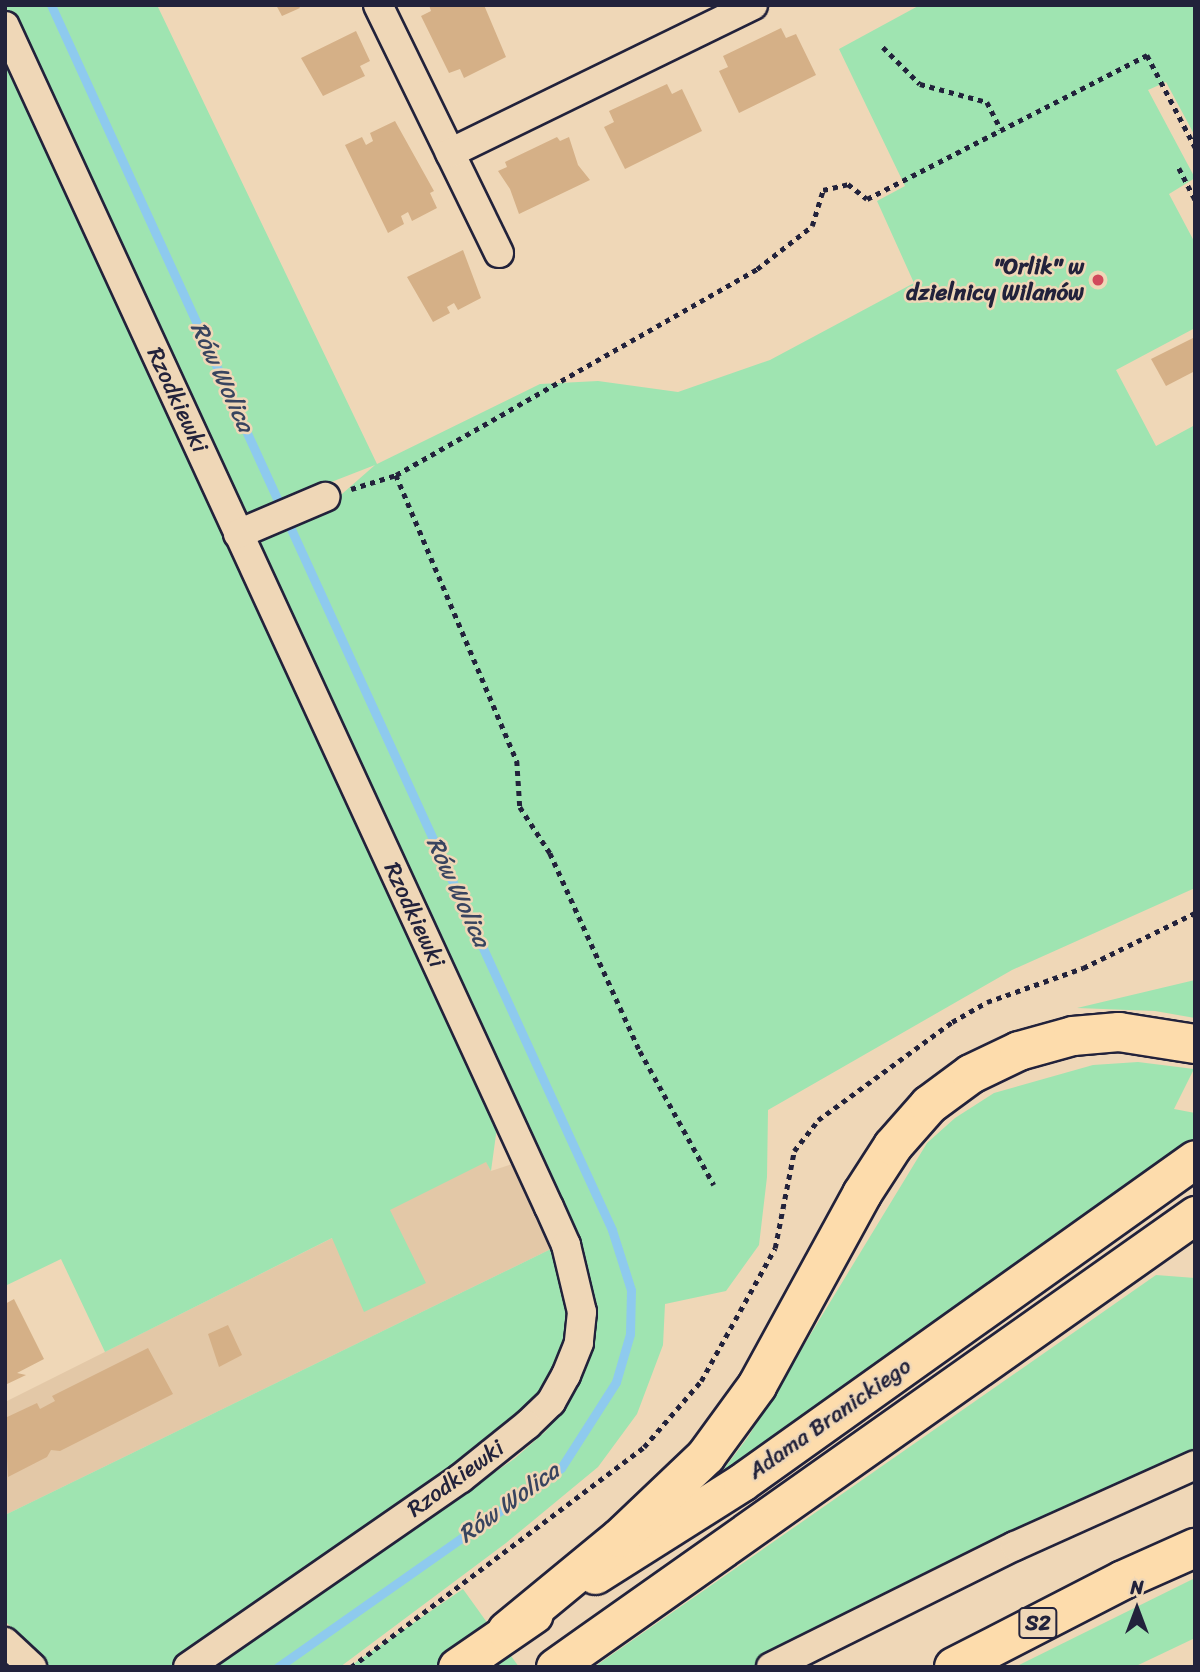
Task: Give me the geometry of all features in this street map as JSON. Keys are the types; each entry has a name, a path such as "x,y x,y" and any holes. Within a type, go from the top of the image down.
{"highway":[{"path":"508,1631 629,1530 706,1456 757,1386 874,1174 929,1105 971,1074 1019,1051 1073,1035 1119,1032 1195,1044"},
{"name":"S2","path":"954,1667 1195,1548"}],"main road":[{"name":"Adama Branickiego","path":"457,1667 508,1631 742,1482 1195,1159"},
{"name":"Adama Branickiego","path":"555,1667 1192,1223"}],"street":[{"path":"378,5 499,253"},
{"path":"450,152 753,5"},
{"name":"Rzodkiewki","path":"5,26 246,530 566,1245 582,1312 579,1343 566,1375 551,1402 527,1425 461,1478 188,1667"},
{"path":"246,530 325,497"},
{"path":"771,1667 1003,1552 1195,1465"},
{"path":"5,1642 32,1667"}],"path":[{"path":"883,47 920,85 987,102 1001,130"},
{"path":"325,497 396,475 757,269 812,226 823,190 848,184 867,199 1147,55 1195,147"},
{"path":"1179,168 1194,197"},
{"path":"396,475 517,761 520,807 550,853 640,1051 714,1185"},
{"path":"351,1667 644,1447 701,1381 775,1248 783,1227 794,1151 818,1121 952,1021 987,1002 1101,960 1195,913"}],"shaded area":[{"path":"486,1161 491,1171 515,1163 553,1248 5,1515 5,1402"}],"green space":[{"path":"5,5 157,5 377,464 540,384 598,381 678,392 770,360 914,283 877,201 905,186 839,49 920,5 1195,5 1195,136 1166,82 1148,90 1195,178 1169,194 1195,243 1195,328 1116,370 1156,446 1195,425 1195,888 1012,970 768,1110 767,1177 759,1245 726,1291 665,1304 663,1345 637,1414 598,1467 506,1543 340,1667 212,1667 514,1459 546,1431 573,1388 592,1302 259,550 263,538 318,515 375,465 244,516"},
{"path":"5,53 498,1120 491,1171 486,1162 390,1210 426,1283 364,1312 332,1238 105,1352 61,1259 5,1286"},
{"path":"1195,980 1195,1018 1155,1011 1077,1008"},
{"path":"1138,1062 1194,1069 1174,1109 1195,1113 1195,1140 717,1478 748,1437 927,1143 955,1118 994,1093 1093,1065"},
{"path":"553,1248 570,1312 554,1373 535,1409 401,1512 172,1667 50,1667 5,1621 5,1515"},
{"path":"1156,1275 1195,1278 1195,1452 753,1667 594,1667"},
{"path":"1195,1578 1195,1638 1134,1667 1015,1667"},
{"path":"463,1589 519,1667 349,1667"}],"building":[{"path":"276,5 298,5 300,8 282,16"},
{"path":"429,5 484,5 506,57 464,78 460,69 449,73 421,16 431,11"},
{"path":"781,28 786,38 796,34 816,75 739,113 719,71 728,67 723,56"},
{"path":"356,31 370,61 360,66 365,76 323,96 301,58"},
{"path":"667,84 672,94 682,89 702,131 625,169 604,127 614,122 609,111"},
{"path":"395,121 434,191 430,193 437,208 412,221 408,212 401,216 404,224 388,233 345,145 362,137 366,145 373,141 370,133"},
{"path":"557,137 560,141 569,137 578,165 590,180 519,214 510,189 498,171 507,167 505,162"},
{"path":"463,250 481,298 458,310 454,303 447,307 450,313 433,322 407,277"},
{"path":"1195,337 1195,371 1166,386 1151,359"},
{"path":"14,1299 44,1359 17,1373 26,1375 5,1385 5,1304"},
{"path":"228,1325 242,1355 219,1367 208,1334"},
{"path":"148,1348 173,1394 60,1451 51,1450 47,1457 8,1477 5,1418 37,1403 40,1409 55,1401 52,1396"}],"waterway":[{"name":"Rów Wolica","path":"51,5 612,1230 631,1290 630,1334 616,1382 561,1468 278,1667"}],"place":[{"name":"\"Orlik\" w dzielnicy Wilanów","path":"1098,280"}]}
